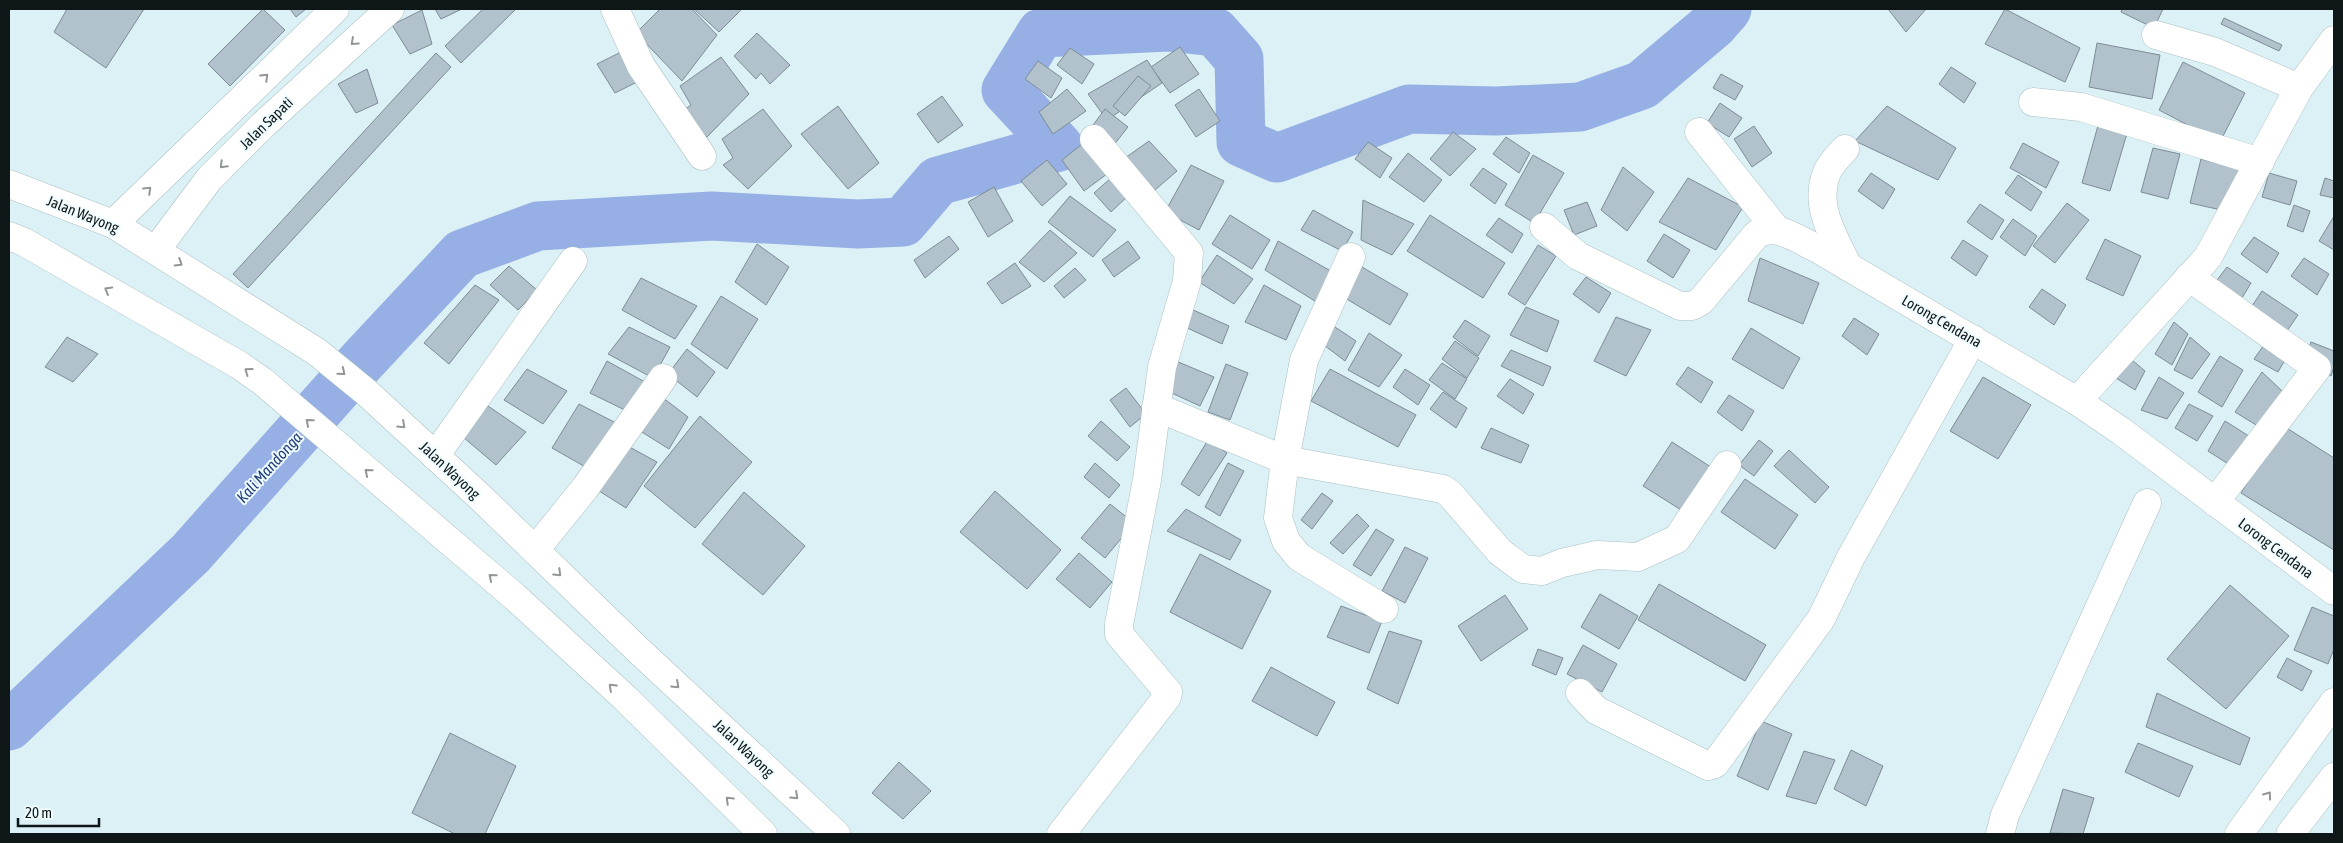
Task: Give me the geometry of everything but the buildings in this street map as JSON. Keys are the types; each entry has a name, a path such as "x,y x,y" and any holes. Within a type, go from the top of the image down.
{"street":[{"path":"114,224 335,9"},
{"name":"Jalan Sapati","path":"156,250 209,179 264,124 390,9"},
{"path":"615,9 641,66 702,156"},
{"path":"2156,35 2215,52 2299,88"},
{"path":"2077,400 2208,257 2299,88 2334,40"},
{"path":"2033,102 2081,107 2260,162"},
{"path":"1544,227 1578,256 1680,306 1692,306 1701,301 1756,235 1760,232 1776,229 1698,132"},
{"path":"1061,834 1167,697 1168,692 1119,634 1147,480 1162,367 1188,281 1189,253 1094,139"},
{"path":"1845,149 1828,169 1822,187 1822,209 1848,267"},
{"name":"Jalan Wayong","path":"9,184 114,224 317,352 366,392 435,456 836,834"},
{"name":"Lorong Cendana","path":"1776,229 1848,267 2077,400 2334,591"},
{"path":"9,236 24,242 239,365 286,402 515,597 624,697 764,834"},
{"path":"1351,257 1304,360 1285,460 1278,518 1286,541 1299,557 1384,609"},
{"path":"435,456 573,260"},
{"path":"2189,277 2317,368 2215,502"},
{"path":"1580,693 1596,710 1621,724 1661,741 1708,766 1715,764 1821,619 1851,557 1973,339"},
{"path":"535,550 585,488 664,378"},
{"path":"1156,407 1285,460 1443,490 1450,494 1500,552 1523,569 1542,572 1562,564 1597,555 1638,557 1677,539 1727,464"},
{"path":"2000,834 2005,815 2147,502"},
{"path":"2239,834 2334,702"},
{"path":"2290,834 2334,777"}],"waterway":[{"name":"Kali Mandonga","path":"9,726 191,553 362,361 462,254 538,226 712,216 858,224 903,222 938,181 1059,147 1006,90 1041,33 1168,27 1215,32 1239,59 1241,142 1277,158 1409,109 1496,111 1580,107 1642,85 1713,25 1727,9"}]}
